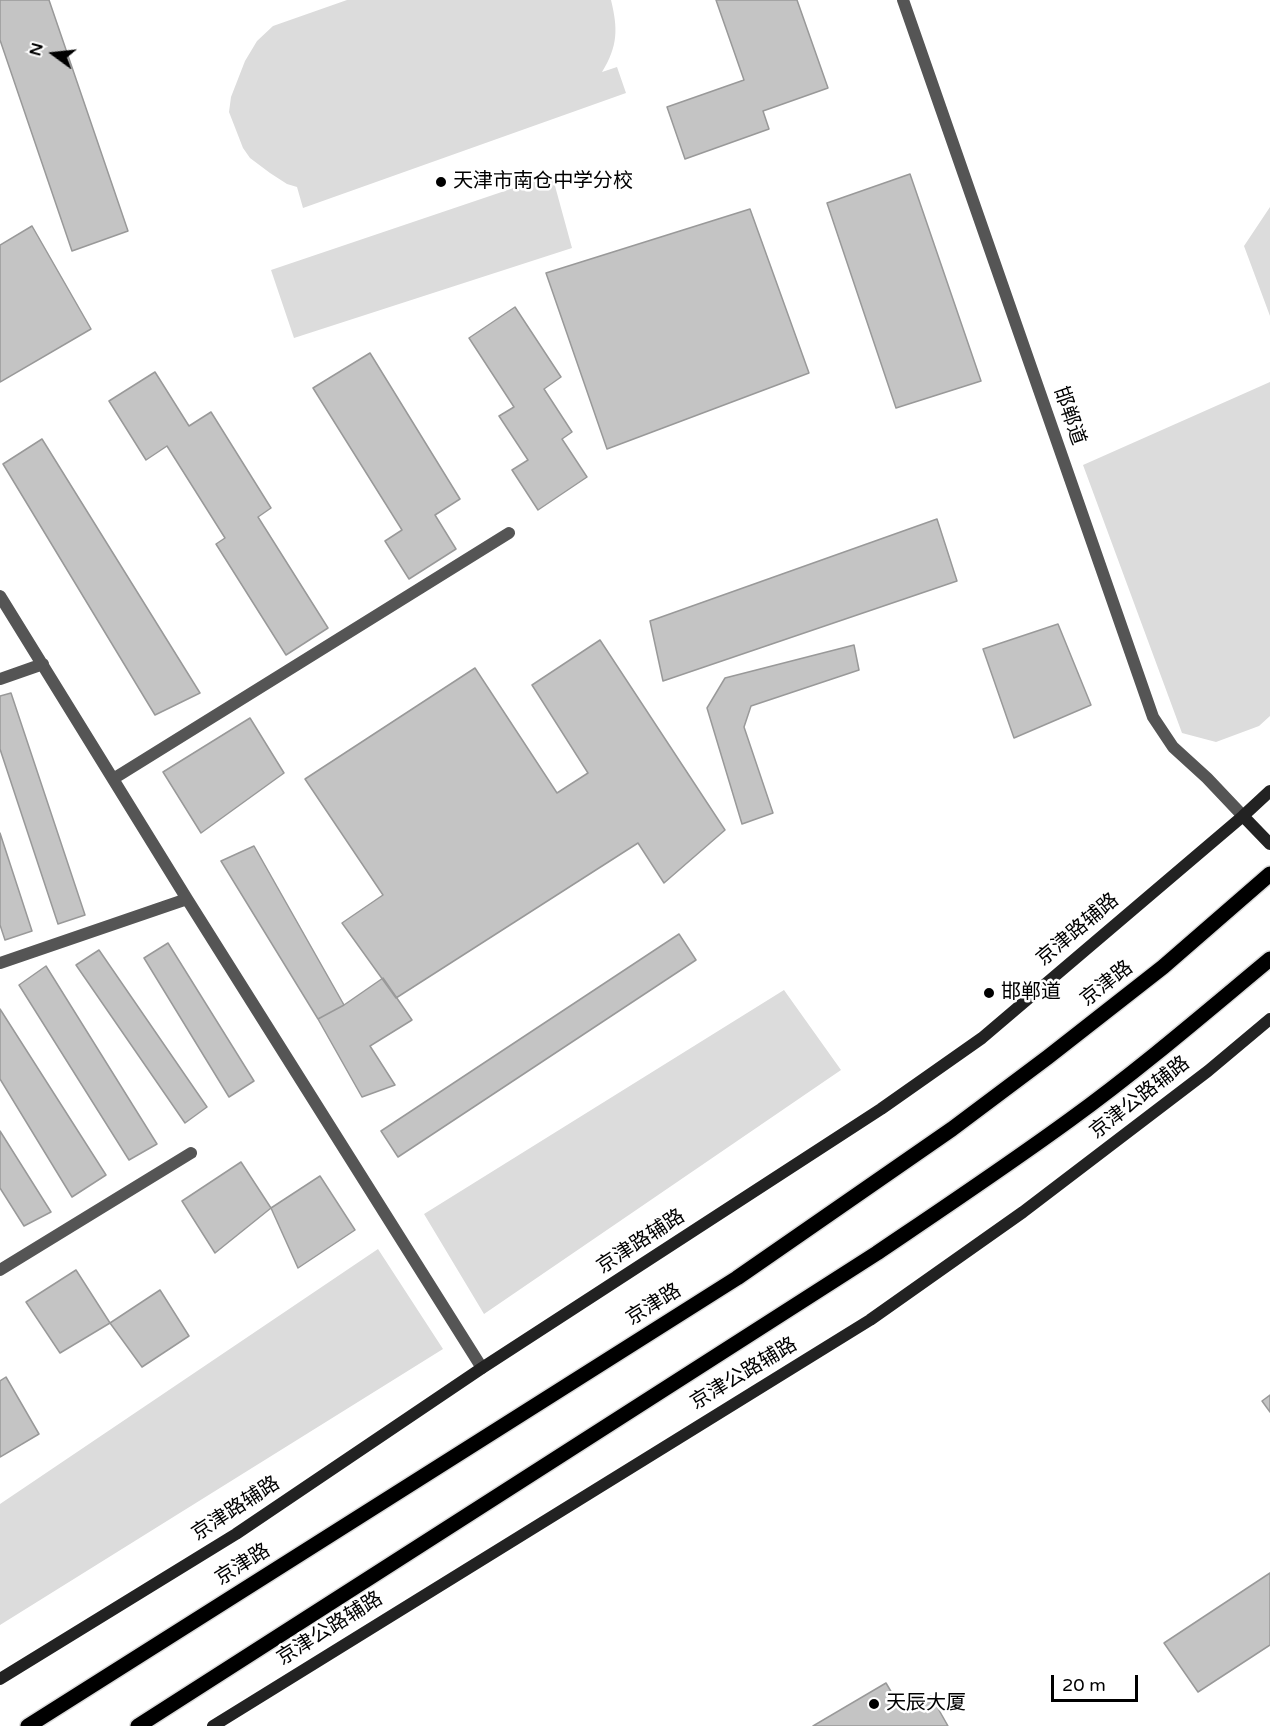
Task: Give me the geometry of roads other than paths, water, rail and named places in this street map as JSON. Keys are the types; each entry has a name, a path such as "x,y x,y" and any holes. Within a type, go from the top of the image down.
{"main road":[{"name":"京津路","path":"28,1726 737,1278 952,1129 1048,1057 1163,967 1270,874"},
{"path":"138,1726 886,1247 1073,1118 1270,959"}],"street":[{"name":"邯郸道","path":"903,0 1153,717 1173,747 1243,816"},
{"path":"113,779 509,532"},
{"path":"0,596 187,899 482,1368"},
{"path":"0,679 42,664"},
{"name":"京津路辅路","path":"0,1679 236,1534 482,1368 881,1109 982,1038 1270,791"},
{"path":"1243,816 1270,844"},
{"path":"0,963 187,899"},
{"name":"京津公路辅路","path":"213,1726 870,1320 1023,1212 1208,1071 1270,1019"},
{"path":"0,1270 191,1153"}],"place":[{"name":"天津市南仓中学分校","path":"441,182"},
{"name":"邯郸道","path":"989,993"},
{"name":"天辰大厦","path":"874,1704"}]}
